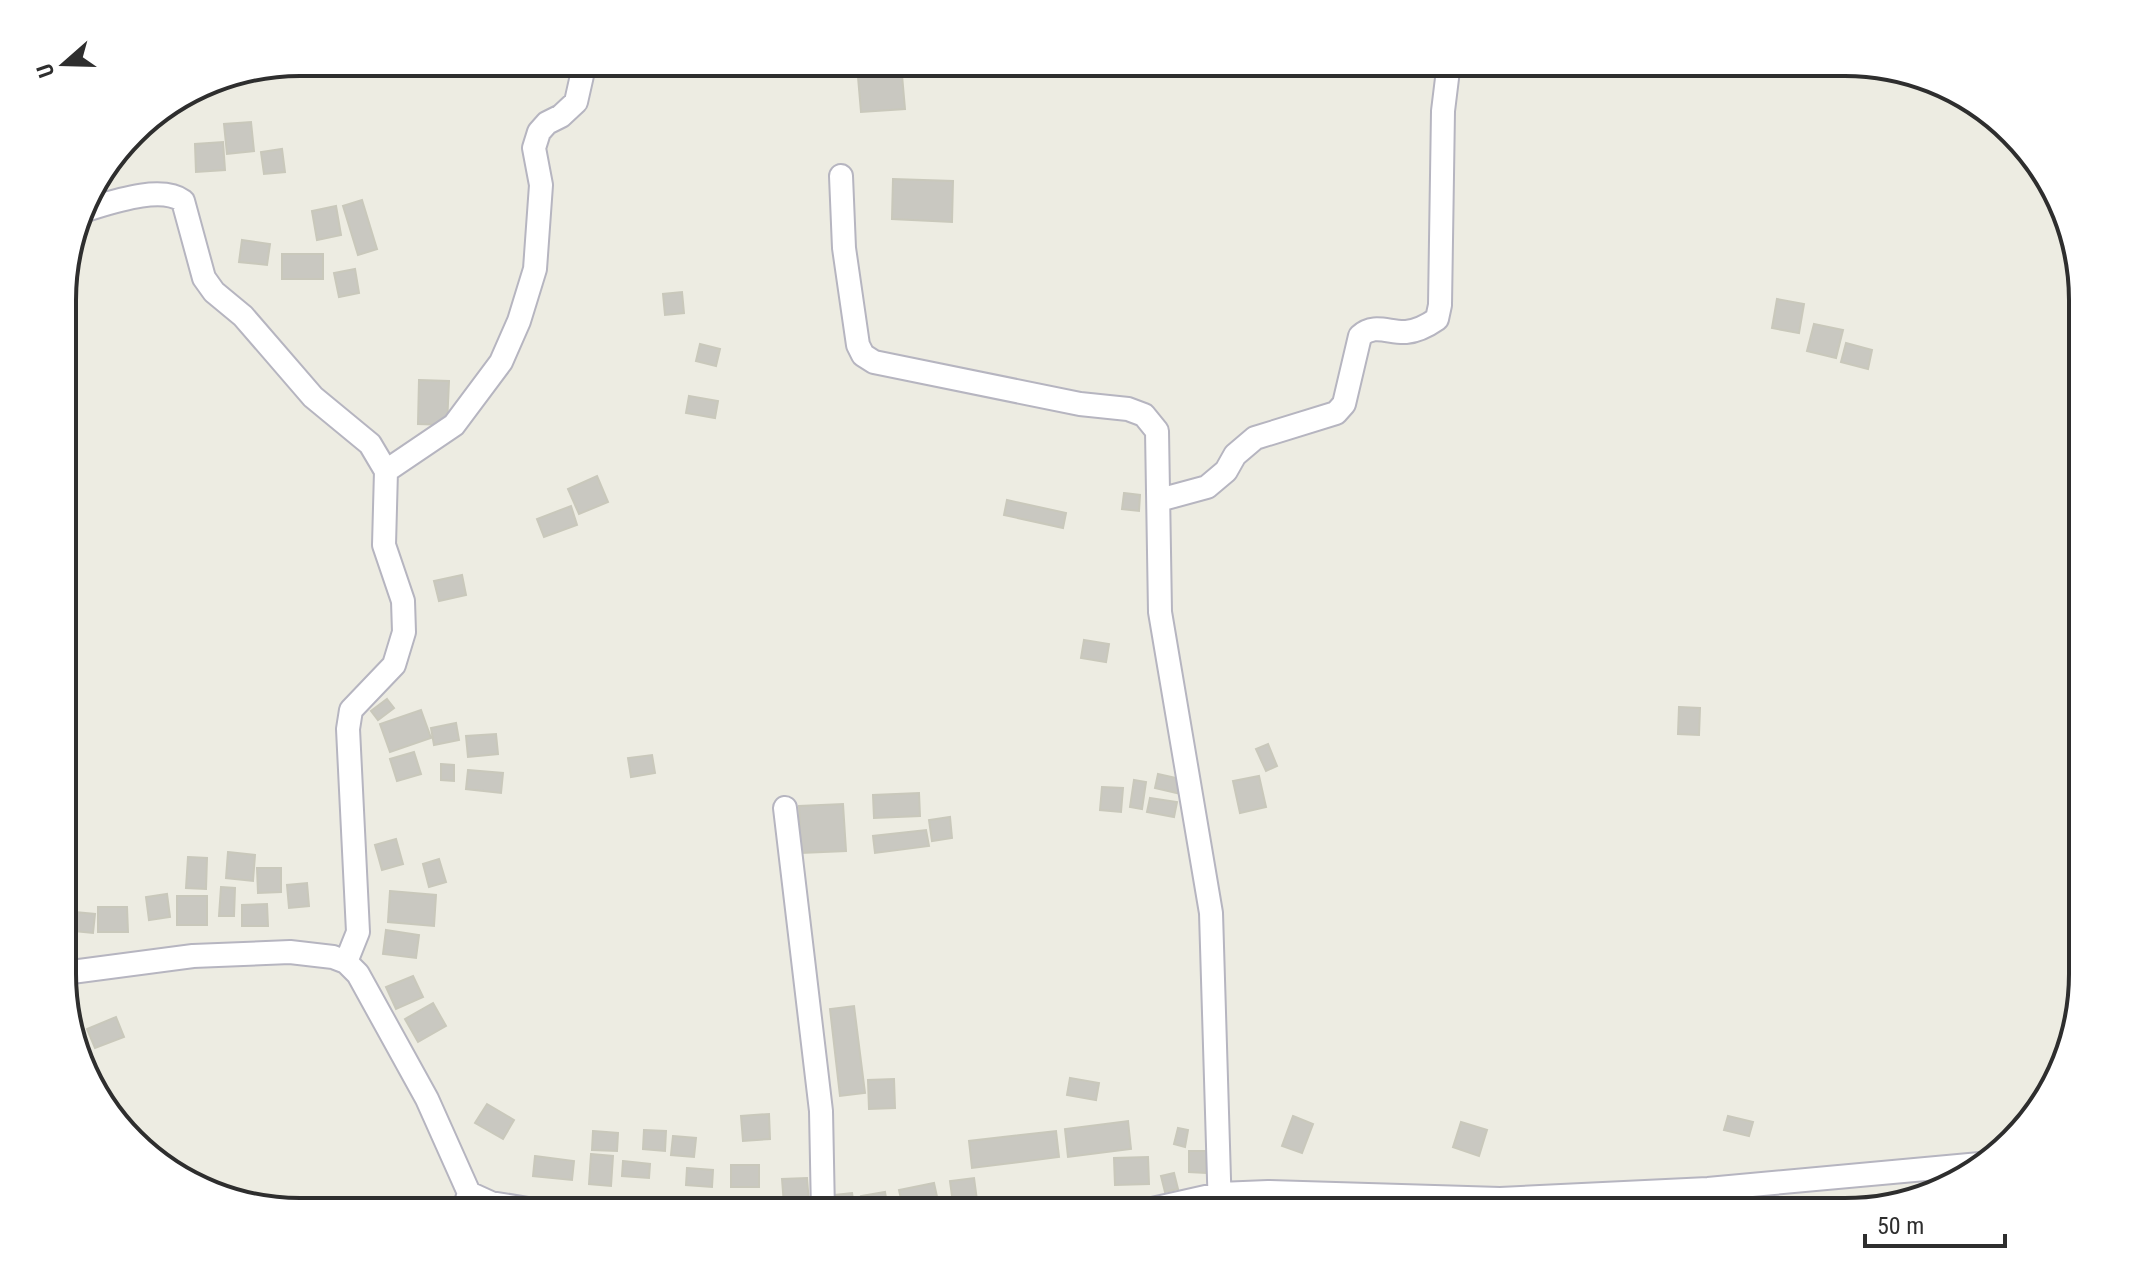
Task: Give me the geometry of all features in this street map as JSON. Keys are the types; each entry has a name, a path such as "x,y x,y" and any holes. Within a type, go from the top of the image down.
{"street":[{"path":"386,471 454,425 501,362 519,321 535,269 541,185 534,148 539,132 547,123 561,116 576,102 582,76"},
{"path":"1159,500 1207,487 1255,438 1336,413 1344,404 1360,336 1366,330 1404,332 1425,328 1437,319 1440,305 1443,111 1447,76"},
{"path":"841,176 844,248 858,345 863,355 874,362 944,377 1080,404 1128,409 1144,415 1157,431 1160,612 1211,913 1220,1198"},
{"path":"97,207 137,195 177,196 183,201 204,278 209,285 243,316 313,397 370,444 386,471 384,545 403,601 404,632 394,665 351,710 348,729 358,932 346,962"},
{"path":"785,808 821,1111 823,1198"},
{"path":"76,971 193,956 276,952 333,957 346,962 358,974 427,1099 464,1198"},
{"path":"1521,1198 1708,1189 1960,1166"},
{"path":"1242,1198 1268,1192 1467,1198"}],"building":[{"path":"902,76 905,109 861,112 858,77"},
{"path":"251,122 254,151 227,154 224,124"},
{"path":"223,142 225,170 196,172 195,144"},
{"path":"282,149 285,172 264,174 261,152"},
{"path":"893,179 953,181 952,222 892,219"},
{"path":"362,200 377,249 358,255 343,206"},
{"path":"336,206 341,235 317,240 312,211"},
{"path":"242,240 270,244 267,265 239,262"},
{"path":"282,254 323,254 323,279 282,279"},
{"path":"355,269 359,293 339,297 334,273"},
{"path":"682,292 684,313 665,315 663,294"},
{"path":"1777,299 1804,304 1799,333 1772,328"},
{"path":"1814,324 1843,330 1836,358 1807,351"},
{"path":"1846,343 1872,350 1868,369 1841,362"},
{"path":"700,344 720,349 716,366 696,361"},
{"path":"419,380 449,381 447,425 418,424"},
{"path":"689,396 718,401 715,418 686,413"},
{"path":"597,476 608,502 579,514 568,489"},
{"path":"1124,493 1140,495 1139,511 1122,509"},
{"path":"1007,500 1066,513 1063,528 1004,515"},
{"path":"571,506 577,525 544,537 537,519"},
{"path":"462,575 466,595 439,601 434,581"},
{"path":"1084,640 1109,644 1106,662 1081,658"},
{"path":"387,699 394,708 378,720 371,711"},
{"path":"1679,707 1700,708 1699,735 1678,734"},
{"path":"421,710 431,738 390,752 380,724"},
{"path":"456,723 459,740 434,745 431,728"},
{"path":"496,734 498,754 468,757 466,736"},
{"path":"1268,744 1277,766 1266,771 1256,749"},
{"path":"414,752 421,774 397,781 390,759"},
{"path":"652,755 655,773 631,777 628,758"},
{"path":"441,764 454,765 454,781 441,780"},
{"path":"468,770 503,773 501,793 466,789"},
{"path":"1158,774 1185,780 1181,794 1155,788"},
{"path":"1259,776 1266,807 1240,813 1233,781"},
{"path":"1134,780 1146,782 1142,809 1130,807"},
{"path":"1102,787 1123,788 1121,812 1100,810"},
{"path":"919,793 920,816 874,818 873,795"},
{"path":"1150,798 1177,802 1174,817 1147,812"},
{"path":"843,804 846,851 801,853 799,806"},
{"path":"950,817 952,838 932,841 929,820"},
{"path":"926,830 929,846 875,853 873,836"},
{"path":"396,839 403,864 382,870 375,845"},
{"path":"228,852 255,855 253,881 226,878"},
{"path":"188,857 207,858 206,889 186,888"},
{"path":"439,859 446,882 429,887 423,864"},
{"path":"257,868 281,868 281,892 258,893"},
{"path":"307,883 309,906 289,908 287,885"},
{"path":"221,887 235,888 234,916 219,916"},
{"path":"390,891 436,895 434,926 388,922"},
{"path":"167,894 170,917 149,920 146,897"},
{"path":"177,896 207,896 207,925 177,925"},
{"path":"267,904 268,926 242,926 242,905"},
{"path":"98,907 127,907 128,932 98,932"},
{"path":"76,912 95,914 93,933 76,931"},
{"path":"386,930 419,935 416,958 383,954"},
{"path":"413,976 423,997 396,1009 386,987"},
{"path":"433,1003 446,1026 418,1042 405,1019"},
{"path":"854,1006 865,1093 840,1096 830,1009"},
{"path":"116,1017 124,1037 95,1048 87,1029"},
{"path":"1070,1078 1099,1083 1096,1100 1067,1095"},
{"path":"894,1079 895,1108 869,1109 868,1080"},
{"path":"487,1104 514,1120 503,1139 475,1123"},
{"path":"769,1114 770,1139 743,1141 741,1116"},
{"path":"1293,1116 1313,1124 1302,1153 1282,1146"},
{"path":"1728,1116 1753,1122 1749,1136 1724,1130"},
{"path":"1128,1121 1131,1149 1068,1157 1065,1129"},
{"path":"1461,1122 1487,1130 1479,1156 1453,1147"},
{"path":"1178,1128 1188,1130 1185,1147 1174,1144"},
{"path":"644,1130 666,1131 665,1151 643,1149"},
{"path":"593,1131 618,1133 617,1151 592,1150"},
{"path":"1056,1131 1059,1157 972,1168 969,1141"},
{"path":"673,1136 696,1138 694,1157 671,1155"},
{"path":"1189,1151 1206,1151 1206,1173 1189,1172"},
{"path":"591,1154 613,1156 611,1186 589,1184"},
{"path":"535,1156 574,1161 572,1180 533,1176"},
{"path":"1148,1157 1149,1184 1115,1185 1114,1158"},
{"path":"623,1161 650,1164 649,1178 622,1176"},
{"path":"731,1165 759,1165 759,1187 731,1187"},
{"path":"687,1168 713,1170 712,1187 686,1185"},
{"path":"1174,1173 1178,1189 1165,1192 1161,1176"},
{"path":"807,1178 809,1198 783,1198 782,1179"},
{"path":"974,1178 977,1198 952,1198 950,1181"},
{"path":"934,1183 937,1198 901,1198 899,1190"},
{"path":"885,1192 886,1198 861,1198"},
{"path":"852,1193 853,1198 835,1198 835,1195"}]}
